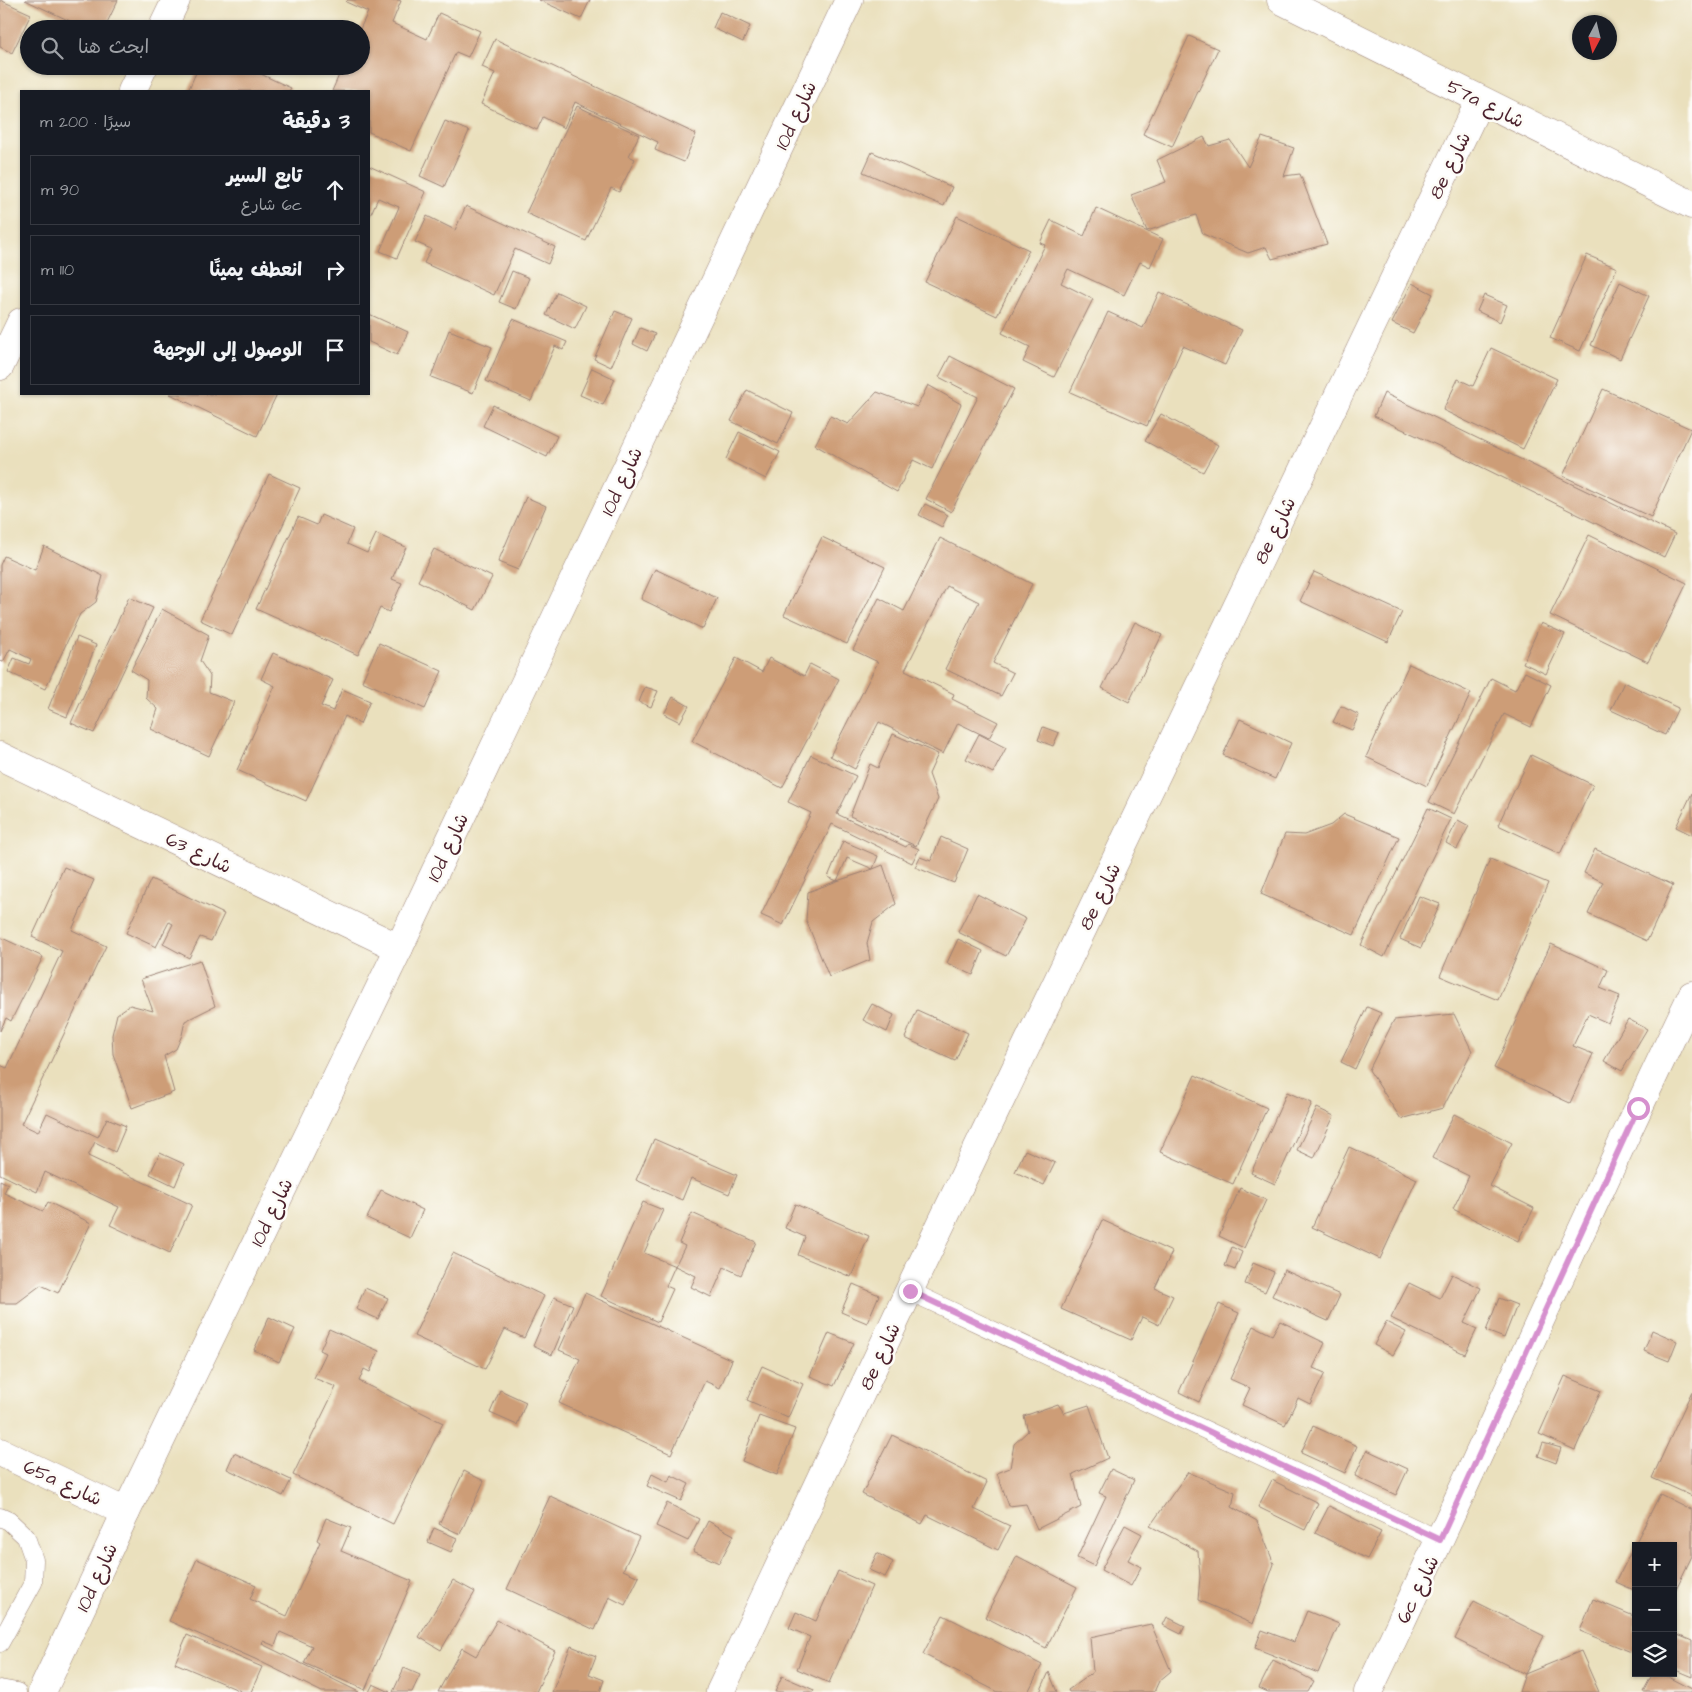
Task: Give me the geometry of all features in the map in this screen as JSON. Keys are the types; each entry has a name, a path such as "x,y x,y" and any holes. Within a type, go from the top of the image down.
{"street":[{"path":"166,20 176,0"},
{"name":"10d شارع","path":"42,1692 126,1512 399,948 849,0"},
{"name":"57a شارع","path":"1281,0 1692,205"},
{"path":"132,90 140,75"},
{"name":"8e شارع","path":"720,1692 1480,100"},
{"path":"0,366 20,324"},
{"name":"شارع 63","path":"0,756 399,948"},
{"name":"6c شارع","path":"1368,1692 1692,995"},
{"name":"65a شارع","path":"0,1452 126,1512"}],"lane":[{"path":"910,1291 1440,1540"},
{"path":"0,1517 9,1521 26,1537 34,1560 33,1583 0,1643"},
{"path":"0,1689 17,1692"}],"building":[{"path":"0,0 31,14 28,20 20,20 20,37 12,53 0,47"},
{"path":"25,0 118,0 108,20 68,20"},
{"path":"348,0 401,1 392,23 427,39 439,13 480,31 468,57 456,52 411,151 370,132 370,90 332,90 339,75 370,75 370,20 364,20 368,12 346,2"},
{"path":"539,0 590,0 581,19"},
{"path":"720,12 750,26 743,42 713,28"},
{"path":"1189,36 1218,49 1172,147 1143,134"},
{"path":"495,39 696,134 684,162 655,150 658,142 575,102 564,128 543,117 537,130 481,104 495,73 482,67"},
{"path":"195,75 263,75 291,88 290,90 188,90"},
{"path":"577,106 639,135 629,156 635,159 619,192 611,188 586,241 526,213"},
{"path":"445,121 469,131 444,187 420,176"},
{"path":"1204,137 1209,146 1230,140 1248,167 1262,137 1294,148 1284,176 1300,174 1327,244 1272,259 1266,247 1248,253 1203,234 1196,215 1147,231 1131,195 1166,182 1157,160"},
{"path":"872,152 952,187 944,206 863,172"},
{"path":"370,166 426,192 397,258 380,251 399,207 378,198 370,216"},
{"path":"466,206 555,247 548,264 515,249 494,295 424,263 431,249 415,242 427,216 455,230"},
{"path":"1096,208 1163,239 1150,267 1140,262 1124,295 1068,269 1061,283 1093,299 1054,377 1023,362 1030,347 1002,333 1045,245 1040,243 1051,220 1084,236"},
{"path":"957,216 1029,250 997,316 925,282"},
{"path":"1587,255 1617,268 1580,351 1550,338"},
{"path":"512,271 529,278 516,309 499,302"},
{"path":"1620,282 1649,296 1620,359 1591,345"},
{"path":"1412,283 1433,294 1413,333 1392,323"},
{"path":"557,292 586,306 575,329 546,315"},
{"path":"1159,292 1242,330 1225,365 1183,346 1147,426 1070,392 1108,312 1143,328"},
{"path":"1484,295 1507,305 1500,322 1477,311"},
{"path":"615,311 632,318 611,367 594,359"},
{"path":"370,314 408,332 397,355 370,342"},
{"path":"513,319 567,342 563,350 555,346 531,401 486,381"},
{"path":"640,328 655,334 647,351 633,344"},
{"path":"449,330 492,347 473,393 431,377"},
{"path":"1491,348 1557,379 1523,449 1443,410 1458,379 1473,386"},
{"path":"950,356 1014,389 951,512 926,499 978,397 939,377"},
{"path":"592,368 615,379 603,405 580,395"},
{"path":"928,385 961,404 932,469 913,460 897,492 815,445 830,416 848,424 877,392 917,407"},
{"path":"1603,389 1691,429 1651,517 1563,476"},
{"path":"747,390 793,413 778,444 731,421"},
{"path":"1384,393 1675,534 1664,557 1374,416"},
{"path":"172,395 277,395 257,436"},
{"path":"493,405 557,436 547,457 483,426"},
{"path":"1161,414 1218,445 1203,472 1145,441"},
{"path":"739,432 780,452 766,479 726,459"},
{"path":"269,474 300,488 232,635 200,620"},
{"path":"526,497 546,506 518,570 498,562"},
{"path":"925,504 948,515 942,527 919,515"},
{"path":"321,515 353,529 347,544 367,553 376,534 406,547 392,579 402,583 389,612 380,608 358,655 256,609 298,517 317,525"},
{"path":"1589,535 1687,583 1648,662 1550,615"},
{"path":"822,537 885,567 847,644 784,615"},
{"path":"940,538 1032,584 993,663 1013,673 1001,696 945,669 979,602 947,586 905,670 954,694 952,699 998,722 989,738 958,723 943,754 879,722 855,769 830,756 878,662 853,650 879,598 904,611"},
{"path":"44,546 103,576 96,602 80,614 45,689 8,672 14,658 29,664 31,659 10,649 3,662 0,661 0,565 4,556 35,570"},
{"path":"434,549 492,577 475,610 418,581"},
{"path":"655,569 717,598 703,629 641,599"},
{"path":"1314,572 1402,612 1388,642 1300,601"},
{"path":"129,597 153,608 94,733 71,723"},
{"path":"162,609 209,635 200,661 210,676 209,692 234,702 209,756 151,729 158,709 146,698 147,680 131,670"},
{"path":"1135,622 1162,635 1129,702 1102,688"},
{"path":"1541,623 1565,634 1546,674 1523,663"},
{"path":"77,637 96,645 67,717 48,709"},
{"path":"379,643 442,671 425,709 362,681"},
{"path":"273,653 333,680 321,706 333,711 342,689 370,701 360,724 345,716 306,801 237,770 275,686 261,679"},
{"path":"736,658 762,672 769,658 804,676 810,664 839,679 782,788 692,741"},
{"path":"1409,664 1471,693 1427,786 1366,757"},
{"path":"1525,672 1551,685 1531,727 1504,714 1454,814 1429,802 1491,678 1515,690"},
{"path":"1624,682 1678,708 1665,735 1611,710"},
{"path":"645,687 658,691 651,707 639,702"},
{"path":"673,697 689,706 680,722 664,714"},
{"path":"1341,706 1359,715 1352,730 1333,722"},
{"path":"1240,719 1291,743 1275,779 1223,755"},
{"path":"1043,727 1059,733 1053,746 1038,740"},
{"path":"893,734 938,754 929,774 938,799 916,846 850,816 870,764 878,768"},
{"path":"979,734 1006,748 993,773 966,759"},
{"path":"811,755 856,776 837,814 906,847 908,844 919,849 912,863 832,824 783,925 761,915 811,813 788,802"},
{"path":"1531,755 1593,785 1560,854 1498,825"},
{"path":"1692,793 1692,835 1676,827"},
{"path":"1428,808 1451,819 1384,957 1361,945"},
{"path":"1344,814 1399,837 1354,935 1261,894 1285,834 1304,835 1331,825"},
{"path":"1458,820 1469,826 1457,849 1446,843"},
{"path":"941,837 968,849 954,883 915,867 920,857 931,861"},
{"path":"843,841 878,856 873,869 847,858 837,881 828,877"},
{"path":"1595,849 1673,885 1647,941 1588,914 1603,882 1584,873"},
{"path":"1490,859 1548,883 1498,1000 1440,976"},
{"path":"883,865 896,904 873,922 867,943 870,960 829,977 806,920 808,892"},
{"path":"64,867 94,880 72,930 106,946 21,1124 38,1132 47,1113 98,1137 107,1118 126,1126 115,1152 95,1142 88,1156 192,1205 170,1253 110,1225 119,1207 45,1172 37,1192 0,1174 0,1065 7,1068 62,951 32,937"},
{"path":"151,879 224,914 211,941 200,937 189,958 163,944 173,924 169,922 156,947 126,933"},
{"path":"977,894 1026,919 1006,956 958,932"},
{"path":"1419,896 1440,904 1421,948 1400,939"},
{"path":"0,937 43,957 11,1021 6,1018 0,1031"},
{"path":"958,939 983,951 973,975 947,963"},
{"path":"1551,944 1608,970 1600,988 1620,996 1608,1023 1588,1014 1573,1046 1593,1054 1570,1103 1494,1068"},
{"path":"200,960 215,1006 185,1021 176,1049 164,1056 174,1092 132,1108 113,1054 112,1035 117,1014 130,1005 153,1011 141,979"},
{"path":"872,1004 894,1015 887,1032 863,1020"},
{"path":"1367,1007 1381,1013 1355,1069 1341,1062"},
{"path":"917,1010 968,1033 955,1061 905,1038"},
{"path":"1454,1014 1472,1051 1443,1108 1401,1119 1369,1070 1394,1020"},
{"path":"1628,1019 1647,1029 1622,1071 1604,1061"},
{"path":"1195,1075 1267,1108 1233,1184 1160,1152"},
{"path":"1287,1092 1312,1103 1275,1184 1251,1173"},
{"path":"1317,1108 1334,1116 1314,1158 1297,1150"},
{"path":"1454,1114 1512,1143 1490,1186 1534,1208 1518,1241 1453,1209 1469,1176 1432,1158"},
{"path":"654,1139 737,1175 729,1194 691,1178 682,1200 636,1180"},
{"path":"1349,1147 1417,1179 1380,1259 1312,1227"},
{"path":"1025,1150 1055,1163 1044,1185 1015,1172"},
{"path":"160,1153 184,1164 175,1186 150,1174"},
{"path":"0,1180 8,1184 4,1193 43,1211 48,1202 91,1223 58,1293 41,1285 17,1303 0,1303"},
{"path":"1240,1188 1266,1200 1244,1248 1219,1236"},
{"path":"381,1190 423,1210 410,1238 367,1218"},
{"path":"643,1202 663,1210 644,1253 675,1266 666,1286 673,1289 658,1322 601,1296"},
{"path":"795,1204 869,1236 851,1277 798,1255 805,1237 785,1228"},
{"path":"692,1213 756,1242 741,1275 724,1267 711,1297 691,1287 696,1276 675,1266 685,1246 679,1243"},
{"path":"1102,1220 1172,1252 1155,1288 1173,1296 1159,1325 1142,1317 1131,1340 1061,1309"},
{"path":"1232,1247 1242,1252 1235,1270 1225,1266"},
{"path":"453,1253 544,1296 524,1338 505,1329 485,1369 414,1336"},
{"path":"1253,1263 1274,1272 1265,1292 1245,1284"},
{"path":"1284,1270 1340,1295 1328,1321 1272,1296"},
{"path":"1452,1274 1481,1288 1464,1323 1477,1329 1465,1354 1391,1318 1409,1283 1440,1298"},
{"path":"853,1284 879,1295 867,1323 841,1312"},
{"path":"365,1288 388,1298 378,1319 356,1309"},
{"path":"585,1293 732,1360 720,1388 705,1381 671,1454 559,1403 580,1359 559,1350"},
{"path":"554,1297 573,1305 552,1355 533,1346"},
{"path":"1499,1298 1517,1305 1504,1338 1486,1331"},
{"path":"1219,1304 1239,1313 1199,1402 1179,1392"},
{"path":"269,1317 295,1329 279,1362 254,1350"},
{"path":"1280,1321 1325,1343 1313,1368 1325,1373 1310,1404 1298,1398 1285,1425 1242,1405 1250,1388 1230,1379 1254,1326 1272,1335"},
{"path":"1386,1322 1406,1332 1393,1355 1374,1345"},
{"path":"329,1329 379,1351 370,1372 364,1369 359,1381 443,1423 393,1524 293,1475 336,1387 314,1378 326,1353 320,1350"},
{"path":"1652,1330 1677,1341 1669,1361 1644,1351"},
{"path":"829,1333 854,1343 834,1386 810,1376"},
{"path":"762,1366 803,1384 788,1418 747,1400"},
{"path":"1565,1376 1601,1391 1575,1450 1539,1434"},
{"path":"500,1390 526,1402 517,1425 490,1413"},
{"path":"1692,1391 1692,1496 1652,1478"},
{"path":"1058,1404 1064,1413 1089,1405 1108,1458 1073,1474 1081,1507 1037,1529 1026,1504 1009,1506 997,1473 1010,1468 1014,1444 1028,1431 1024,1416"},
{"path":"759,1416 795,1429 777,1475 742,1461"},
{"path":"1313,1426 1357,1446 1345,1473 1301,1453"},
{"path":"892,1435 987,1482 974,1509 1010,1526 998,1550 927,1515 922,1524 862,1494"},
{"path":"1543,1443 1561,1448 1556,1463 1538,1456"},
{"path":"1367,1450 1408,1469 1396,1495 1355,1476"},
{"path":"234,1453 291,1480 283,1496 227,1469"},
{"path":"1111,1469 1134,1480 1094,1566 1077,1558 1106,1496 1099,1493"},
{"path":"464,1471 484,1481 460,1534 439,1524"},
{"path":"1188,1472 1235,1492 1232,1507 1257,1521 1274,1564 1253,1624 1198,1600 1200,1577 1198,1551 1150,1526"},
{"path":"652,1474 668,1482 671,1475 689,1484 681,1501 647,1486"},
{"path":"1272,1480 1318,1503 1305,1530 1258,1507"},
{"path":"1660,1494 1692,1510 1692,1556 1677,1587 1677,1542 1636,1542"},
{"path":"550,1496 639,1537 623,1570 639,1577 625,1605 609,1597 595,1630 507,1589"},
{"path":"667,1503 699,1519 688,1541 656,1526"},
{"path":"1329,1506 1381,1532 1367,1559 1315,1533"},
{"path":"326,1518 351,1528 341,1551 412,1581 365,1690 304,1663 312,1646 280,1632 275,1646 263,1641 262,1644 359,1692 322,1692 255,1659 169,1621 197,1559 256,1585 250,1599 287,1616 320,1542 317,1540"},
{"path":"708,1521 734,1535 719,1563 693,1551"},
{"path":"1125,1525 1142,1534 1128,1560 1141,1567 1131,1586 1101,1570"},
{"path":"434,1528 457,1538 451,1552 428,1542"},
{"path":"1632,1550 1632,1589 1616,1582"},
{"path":"877,1553 893,1562 885,1577 869,1570"},
{"path":"1017,1556 1077,1587 1046,1648 985,1617"},
{"path":"838,1571 872,1586 829,1683 797,1669 810,1637 789,1628 796,1612 816,1621"},
{"path":"453,1580 475,1592 441,1650 419,1637"},
{"path":"1593,1599 1632,1615 1632,1652 1580,1631"},
{"path":"1474,1601 1544,1636 1525,1674 1455,1639"},
{"path":"1307,1611 1339,1624 1318,1673 1255,1648 1262,1630 1294,1642"},
{"path":"943,1615 1042,1665 1028,1692 998,1692 923,1654"},
{"path":"1167,1617 1185,1626 1181,1634 1163,1625"},
{"path":"497,1620 555,1651 536,1692 438,1692 462,1648 476,1656"},
{"path":"1151,1624 1171,1671 1159,1681 1154,1692 1069,1692 1068,1690 1093,1672 1090,1637"},
{"path":"187,1635 262,1667 251,1692 243,1692 175,1663"},
{"path":"1677,1635 1692,1641 1692,1677 1677,1671"},
{"path":"571,1646 596,1656 589,1674 604,1680 600,1692 552,1692"},
{"path":"1581,1651 1599,1692 1519,1692 1525,1674"},
{"path":"1273,1660 1314,1681 1308,1692 1268,1692 1259,1688"},
{"path":"404,1668 420,1675 412,1692 393,1692"},
{"path":"1049,1672 1057,1692 1040,1692"},
{"path":"782,1676 814,1690 813,1692 775,1692"},
{"path":"1651,1677 1669,1677 1692,1689 1692,1692 1643,1692"},
{"path":"373,1684 390,1692 369,1692"}],"route":[{"path":"910,1291 1440,1540 1638,1108"}]}
